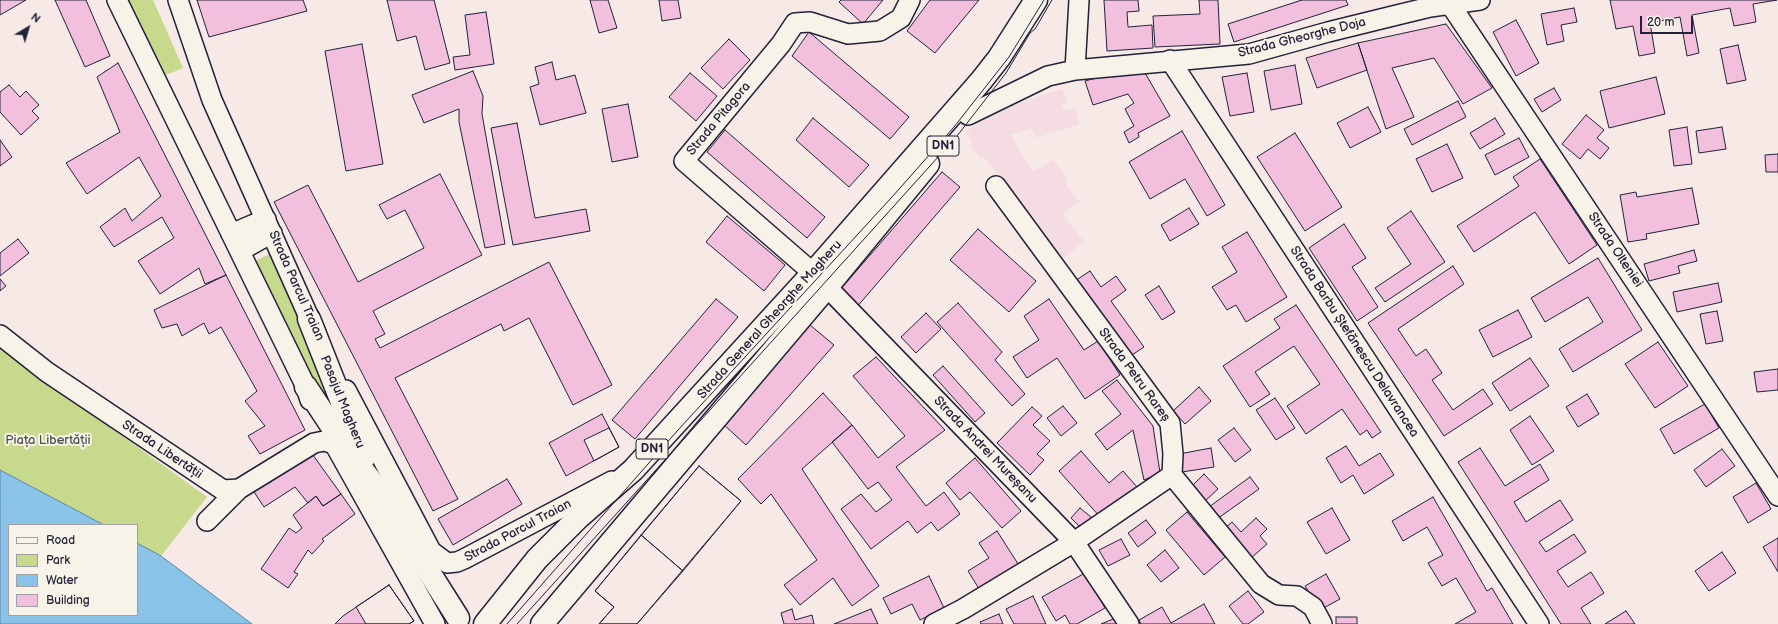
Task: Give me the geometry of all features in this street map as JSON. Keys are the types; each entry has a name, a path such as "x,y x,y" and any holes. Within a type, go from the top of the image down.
{"main road":[{"name":"Strada General Gheorghe Magheru","path":"549,620 981,81 999,58 1036,0"},
{"name":"Strada General Gheorghe Magheru","path":"486,622 537,558 579,517 633,470 820,280 968,115 1018,54 1052,0"},
{"name":"Pasajul Magheru","path":"309,319 374,485"},
{"name":"Pasajul Magheru","path":"306,387 346,448 374,485 458,618"}],"street":[{"path":"117,0 306,387 315,411 435,624"},
{"name":"Strada Parcul Traian","path":"178,0 212,100 309,319 431,551 447,563 457,562 633,470"},
{"name":"Strada Pitagora","path":"820,280 684,161 781,44 795,23 810,22 848,34 880,31 901,18 910,0"},
{"path":"1075,70 1079,0"},
{"name":"Strada Gheorghe Doja","path":"968,115 1048,76 1075,70 1170,60 1249,54 1366,22 1450,4 1480,0"},
{"name":"Strada Olteniei","path":"1450,4 1778,496"},
{"name":"Strada Barbu Ștefănescu Delavrancea","path":"1170,60 1538,624"},
{"name":"Strada Petru Rareș","path":"996,186 1170,423 1174,454 1172,475"},
{"path":"231,234 269,226"},
{"path":"240,251 269,226"},
{"name":"Strada Andrei Mureșanu","path":"820,280 1074,542 1129,624"},
{"name":"Strada Libertății","path":"0,335 47,372 218,487 228,491 239,490"},
{"path":"207,521 239,490 314,442 324,441 334,444"},
{"path":"934,624 963,609 1074,542 1172,475 1261,584 1279,595 1297,596 1313,607 1322,624"}],"shaded area":[{"path":"1062,89 1068,103 1062,104 1063,110 1075,108 1079,124 1036,138 1032,128 1010,135 1033,172 1053,160 1069,180 1065,182 1079,202 1062,213 1074,230 1085,241 1061,260 985,158 980,158 971,147 973,144 966,132 985,114"}],"green space":[{"path":"117,0 153,0 183,68 156,79"},
{"path":"272,253 350,421 334,430 246,265"},
{"name":"Piața Libertății","path":"0,348 207,497 161,556 138,544 138,524 102,524 0,470"}],"water":[{"path":"0,470 102,524 8,524 8,616 138,616 138,544 161,556 252,624 0,624"}],"building":[{"path":"0,0 26,0 0,15"},
{"path":"55,0 86,0 110,56 85,67"},
{"path":"197,0 303,0 307,11 209,37"},
{"path":"387,0 434,0 450,63 425,70 416,36 397,41"},
{"path":"590,0 608,0 617,28 599,33"},
{"path":"659,0 678,0 681,18 662,21"},
{"path":"841,0 883,0 863,24 839,2"},
{"path":"930,0 979,0 935,53 907,31"},
{"path":"1104,0 1138,0 1139,11 1127,12 1128,27 1152,25 1153,48 1107,51"},
{"path":"1199,0 1218,0 1220,44 1155,47 1153,16 1200,14"},
{"path":"1302,0 1346,0 1348,5 1234,42 1228,24"},
{"path":"1610,0 1777,0 1753,4 1756,22 1734,26 1730,8 1692,15 1699,53 1687,56 1680,17 1650,23 1655,53 1639,56 1633,26 1616,29"},
{"path":"1574,8 1577,22 1561,25 1564,41 1547,45 1541,14"},
{"path":"486,12 494,64 455,70 453,57 470,55 465,15"},
{"path":"1516,20 1539,63 1516,76 1493,32"},
{"path":"1446,24 1492,88 1463,104 1434,58 1392,68 1414,117 1386,129 1358,43"},
{"path":"809,32 909,117 890,139 792,56"},
{"path":"729,39 750,60 723,89 701,68"},
{"path":"1358,43 1367,70 1317,88 1306,58"},
{"path":"362,44 383,164 346,171 325,51"},
{"path":"1738,45 1746,80 1727,84 1720,49"},
{"path":"552,62 556,80 575,75 586,113 540,125 530,87 539,84 535,67"},
{"path":"118,63 226,275 205,284 199,268 160,294 138,261 174,238 162,217 114,247 100,227 125,208 132,221 161,196 139,157 87,194 66,163 120,132 97,77"},
{"path":"1295,65 1302,104 1271,110 1264,71"},
{"path":"1141,66 1170,116 1138,133 1139,137 1129,143 1124,132 1134,126 1125,109 1134,103 1128,94 1093,105 1085,81"},
{"path":"473,71 483,96 482,114 505,244 485,248 459,122 459,109 424,123 412,95"},
{"path":"690,73 717,96 696,121 669,97"},
{"path":"1247,73 1254,112 1230,116 1222,77"},
{"path":"1656,77 1665,114 1609,128 1600,91"},
{"path":"9,85 20,97 26,91 39,105 32,111 39,118 21,135 0,112 0,92"},
{"path":"1554,88 1561,100 1542,112 1534,99"},
{"path":"1458,101 1466,117 1412,145 1404,129"},
{"path":"628,104 638,157 612,162 602,109"},
{"path":"1368,107 1381,132 1350,148 1337,123"},
{"path":"1586,115 1604,130 1597,138 1609,148 1600,159 1588,149 1580,159 1562,144"},
{"path":"813,118 869,165 849,187 796,140"},
{"path":"1495,118 1505,134 1480,149 1470,133"},
{"path":"517,123 535,218 586,209 590,231 513,245 491,128"},
{"path":"1687,127 1692,164 1674,166 1669,130"},
{"path":"1722,127 1726,149 1699,153 1696,131"},
{"path":"725,130 825,217 807,238 707,152"},
{"path":"1182,131 1225,205 1207,216 1185,179 1150,199 1129,162"},
{"path":"1295,133 1342,207 1305,231 1257,157"},
{"path":"1519,138 1529,157 1495,175 1485,155"},
{"path":"0,140 12,157 0,166"},
{"path":"1447,144 1463,178 1432,192 1416,159"},
{"path":"1778,154 1778,172 1766,172 1765,155"},
{"path":"1540,159 1597,245 1569,264 1535,212 1474,252 1457,226 1519,186 1513,177"},
{"path":"942,172 960,187 856,308 839,291"},
{"path":"440,174 482,255 373,311 385,334 375,339 380,348 549,262 612,385 573,405 529,318 504,331 501,324 395,378 458,499 433,511 274,202 308,185 358,282 424,248 405,210 387,219 379,205"},
{"path":"1692,188 1699,224 1646,234 1647,239 1628,242 1620,195 1636,192 1637,197"},
{"path":"1189,208 1199,224 1170,241 1161,225"},
{"path":"1411,211 1445,262 1385,302 1375,288 1411,264 1387,228"},
{"path":"727,216 785,265 764,291 706,242"},
{"path":"1344,224 1366,258 1352,267 1378,307 1357,321 1309,248"},
{"path":"978,229 1036,281 1009,312 950,260"},
{"path":"1247,232 1287,297 1246,322 1236,305 1227,310 1212,287 1237,272 1222,247"},
{"path":"18,239 29,253 0,276 0,253"},
{"path":"1694,250 1697,261 1678,266 1680,273 1649,281 1644,264"},
{"path":"1598,258 1642,330 1573,372 1559,349 1603,322 1588,297 1545,322 1531,298"},
{"path":"1453,266 1464,284 1398,329 1416,356 1426,349 1442,373 1432,380 1453,410 1483,389 1493,404 1444,436 1368,323"},
{"path":"1090,271 1101,287 1116,276 1126,290 1111,301 1144,347 1126,359 1072,283"},
{"path":"226,275 305,430 260,454 248,436 265,426 245,401 257,391 221,327 209,334 204,323 182,336 177,324 162,328 154,310"},
{"path":"0,279 6,286 0,291"},
{"path":"1718,283 1722,302 1677,312 1673,292"},
{"path":"1159,286 1175,312 1162,320 1145,295"},
{"path":"716,299 738,317 635,439 612,420"},
{"path":"1049,299 1084,350 1098,341 1120,375 1085,399 1057,358 1027,378 1013,357 1039,340 1024,316"},
{"path":"958,303 1002,352 995,360 1025,394 1012,406 937,322"},
{"path":"1296,305 1381,432 1372,438 1367,430 1360,435 1342,409 1306,434 1287,406 1320,384 1294,346 1255,372 1270,394 1250,407 1223,366 1280,328 1274,319"},
{"path":"1518,310 1532,337 1493,357 1479,330"},
{"path":"1717,311 1723,341 1706,344 1700,314"},
{"path":"926,313 941,329 916,353 901,337"},
{"path":"810,325 834,345 746,445 723,424"},
{"path":"1658,342 1688,386 1655,408 1625,364"},
{"path":"876,357 945,430 896,467 926,506 944,492 960,514 938,531 931,522 917,533 908,521 871,549 841,509 861,494 876,512 892,500 878,482 868,489 832,442 852,425 878,458 905,436 853,376"},
{"path":"1530,358 1549,386 1510,411 1492,383"},
{"path":"943,366 985,413 975,422 933,375"},
{"path":"1778,369 1778,390 1757,392 1754,372"},
{"path":"1117,380 1153,426 1160,473 1144,480 1133,430 1107,450 1095,434 1121,414 1102,391"},
{"path":"1199,387 1211,401 1185,424 1173,411"},
{"path":"823,393 852,425 802,469 879,586 852,606 833,578 800,605 784,585 817,560 771,494 761,504 738,479"},
{"path":"1587,394 1599,414 1578,427 1566,407"},
{"path":"1275,398 1295,428 1276,440 1256,410"},
{"path":"1705,404 1719,428 1674,454 1660,429"},
{"path":"1063,406 1077,423 1061,436 1047,418"},
{"path":"1032,407 1042,416 1033,425 1050,441 1037,454 1044,460 1030,475 997,443"},
{"path":"602,414 619,447 566,476 549,443"},
{"path":"1530,416 1554,451 1532,465 1510,430"},
{"path":"609,428 619,447 594,461 584,440"},
{"path":"1234,428 1251,450 1235,462 1218,440"},
{"path":"1346,446 1359,466 1380,453 1394,475 1364,494 1353,475 1341,483 1326,458"},
{"path":"1211,448 1214,467 1182,472 1179,454"},
{"path":"1480,448 1505,486 1540,464 1549,480 1514,502 1526,522 1560,500 1573,520 1539,542 1546,552 1574,534 1586,552 1557,571 1568,587 1591,572 1604,593 1581,608 1591,624 1561,624 1458,462"},
{"path":"1722,449 1735,466 1706,487 1694,470"},
{"path":"310,451 341,494 323,506 316,496 308,503 295,487 264,507 252,489"},
{"path":"1081,451 1109,483 1123,471 1137,487 1101,518 1059,471"},
{"path":"975,458 1021,511 1002,528 970,492 960,500 946,483"},
{"path":"699,466 741,501 637,624 599,624 614,607 595,591"},
{"path":"699,466 741,501 683,571 641,535"},
{"path":"1204,474 1218,489 1205,501 1191,487"},
{"path":"1250,477 1259,489 1217,519 1209,507"},
{"path":"507,479 522,504 453,545 438,519"},
{"path":"1756,483 1771,509 1748,523 1733,497"},
{"path":"341,494 355,514 322,539 324,541 312,554 308,550 294,572 298,574 288,588 261,569 289,528 296,533 302,528 293,515 316,496 323,506"},
{"path":"1433,497 1487,591 1492,588 1513,624 1455,624 1476,612 1456,578 1442,586 1428,563 1443,555 1427,527 1403,541 1392,521"},
{"path":"1080,508 1092,518 1082,529 1071,518"},
{"path":"1332,508 1350,540 1326,554 1307,522"},
{"path":"1187,512 1225,557 1204,575 1166,530"},
{"path":"1256,518 1267,529 1260,536 1267,544 1250,559 1223,530 1232,522 1241,532"},
{"path":"1146,520 1156,533 1138,547 1128,533"},
{"path":"997,531 1020,567 981,592 968,571 989,558 979,543"},
{"path":"641,535 683,571 637,624 599,624 614,607 595,591"},
{"path":"1778,538 1778,572 1763,547"},
{"path":"1121,539 1130,555 1108,566 1099,550"},
{"path":"1165,550 1179,568 1161,582 1147,565"},
{"path":"1722,552 1736,573 1709,591 1695,571"},
{"path":"1085,573 1105,608 1077,624 1070,624 1065,615 1056,621 1042,597"},
{"path":"1326,574 1340,599 1320,610 1305,586"},
{"path":"929,576 944,608 920,620 912,604 891,614 883,598"},
{"path":"389,585 414,621 409,624 335,624 343,616"},
{"path":"389,585 414,621 409,624 366,624 356,607"},
{"path":"1248,591 1264,612 1248,624 1243,624 1229,606"},
{"path":"1033,596 1046,624 1014,624 1006,609"},
{"path":"1204,604 1215,624 1141,624 1139,620 1162,607 1171,623"},
{"path":"792,609 795,620 812,615 814,624 784,624 781,613"},
{"path":"871,609 878,624 834,624"},
{"path":"1626,611 1635,624 1605,624"},
{"path":"999,614 1003,624 981,624 980,622"},
{"path":"1118,617 1121,624 1101,624"},
{"path":"1336,617 1357,617 1357,624 1336,624"}],"tram line":[{"path":"507,624 678,430 892,197 954,127 1009,57 1044,0"},
{"path":"517,624 957,136 1006,73 1052,0"}]}
